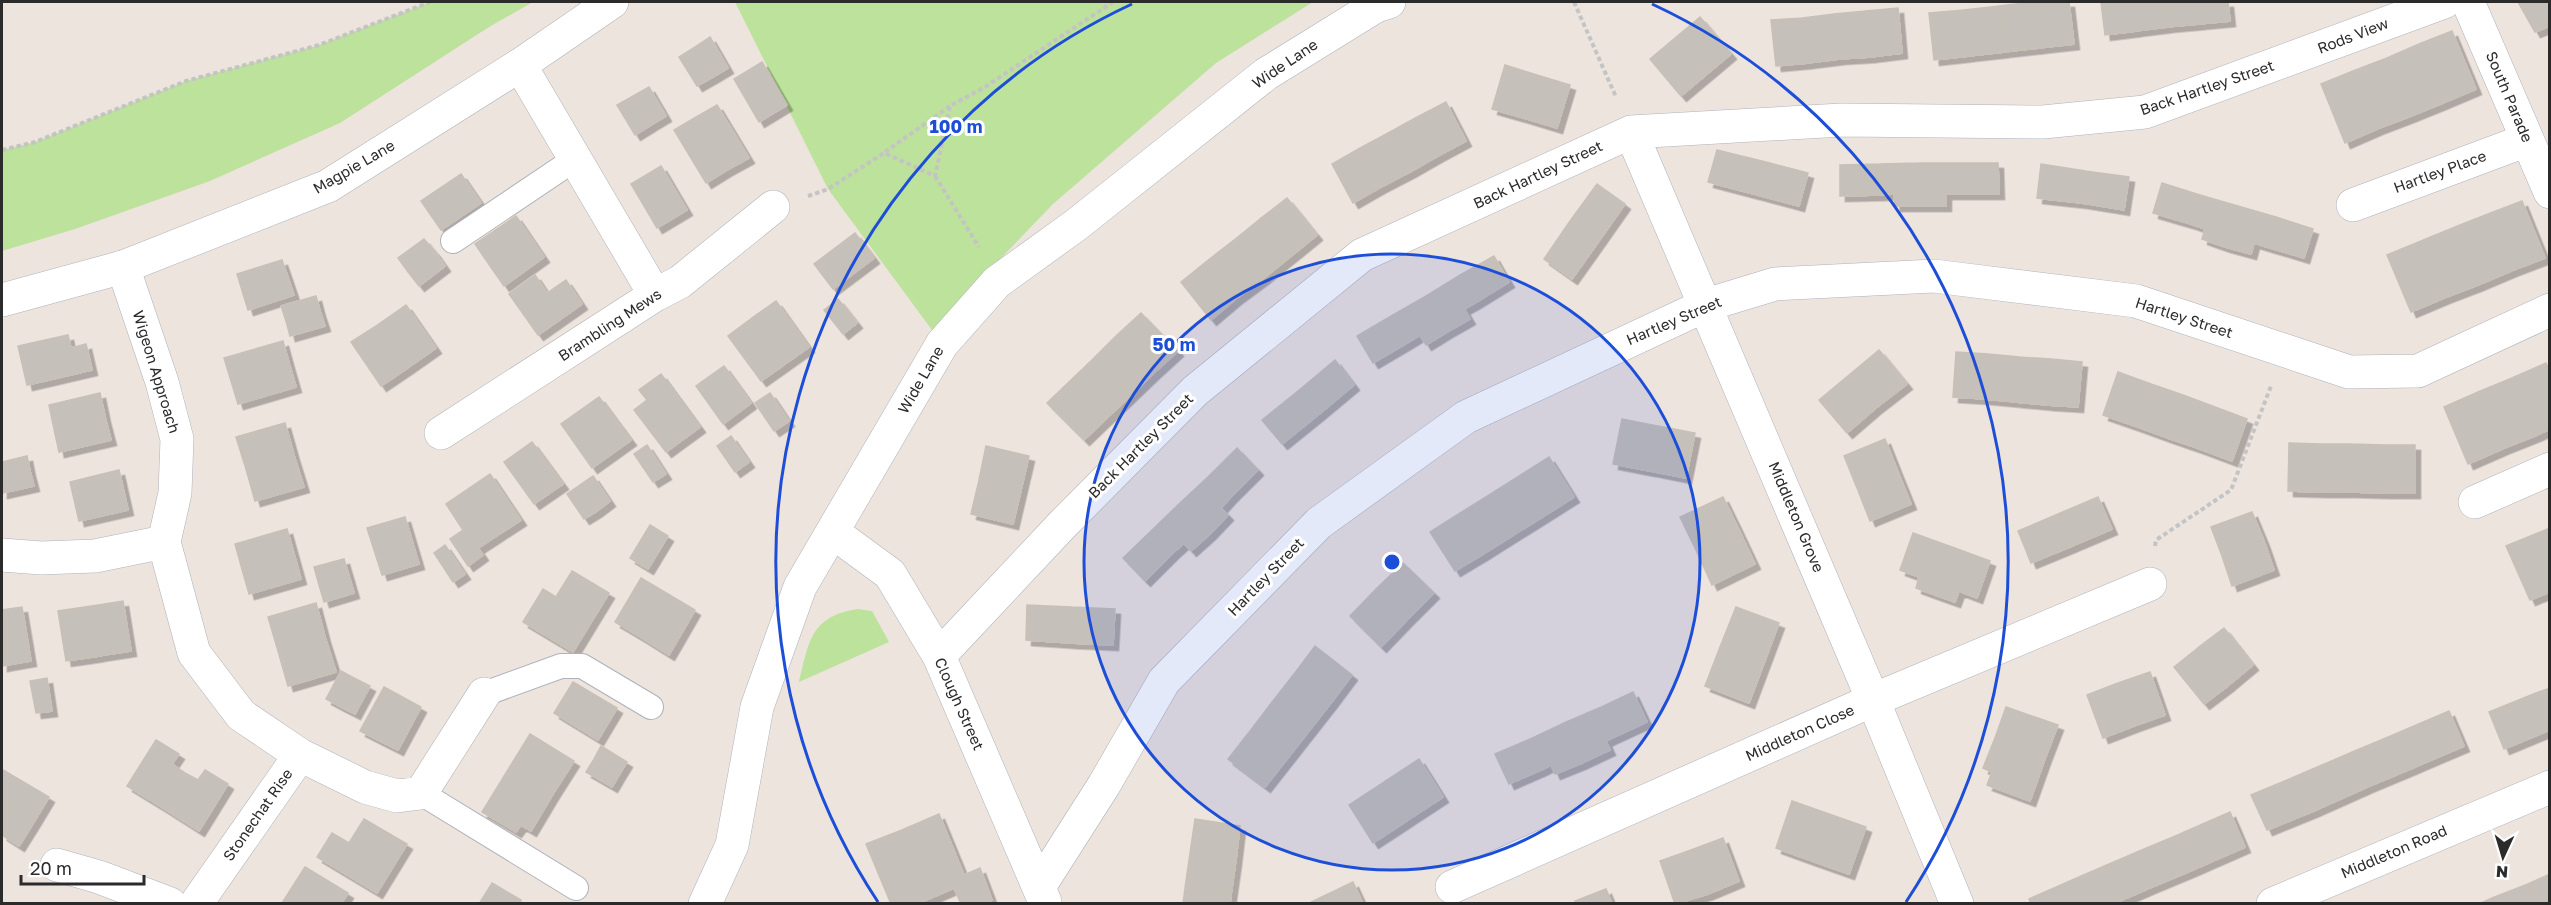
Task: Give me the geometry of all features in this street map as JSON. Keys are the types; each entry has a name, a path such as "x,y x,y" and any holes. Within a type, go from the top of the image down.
{"street":[{"name":"Magpie Lane","path":"2,300 123,267 328,186 520,65 612,2"},
{"name":"Wide Lane","path":"705,903 732,845 757,707 800,587 834,533 942,344 997,282 1076,225 1266,74 1376,6 1389,2"},
{"name":"Rods View","path":"2295,58 2444,2"},
{"name":"South Parade","path":"2468,2 2550,192"},
{"name":"Back Hartley Street","path":"939,656 1062,525 1195,391 1362,255 1631,132 1842,120 2043,122 2145,112 2295,58"},
{"path":"520,65 655,296"},
{"name":"Middleton Grove","path":"1631,132 1874,700 1957,903"},
{"name":"Hartley Place","path":"2354,205 2527,140"},
{"name":"Brambling Mews","path":"441,433 680,282 773,207"},
{"name":"Wigeon Approach","path":"123,267 162,382 177,439 175,493 164,542 194,653 241,715 300,755 365,787 397,796 421,793"},
{"name":"Hartley Street","path":"1043,895 1164,681 1319,523 1466,417 1706,305 1775,284 1934,276 2136,301 2349,372 2418,371 2550,310"},
{"path":"2475,502 2550,469"},
{"name":"Clough Street","path":"834,533 890,574 939,656 1043,895"},
{"path":"2,555 41,558 95,556 164,542"},
{"name":"Middleton Close","path":"1452,887 1874,700 2150,584"},
{"path":"421,793 484,694"},
{"name":"Stonechat Rise","path":"196,903 300,755"},
{"name":"Middleton Road","path":"2273,903 2550,787"},
{"path":"57,866 99,877 170,903"}],"lane":[{"path":"453,241 575,159"},
{"path":"484,694 561,666 582,666 651,707"},
{"path":"421,793 576,888"}],"path":[{"path":"2,150 35,142 186,81 319,45 430,2"},
{"path":"773,207 828,189 950,106 984,87 1113,2"},
{"path":"1574,2 1631,132"},
{"path":"935,176 950,106"},
{"path":"884,153 935,176 997,282"},
{"path":"2150,584 2156,540 2231,490 2284,352"}],"green space":[{"path":"430,2 533,2 489,27 340,123 210,181 75,229 2,251 2,150 35,142 186,81 319,45"},
{"path":"735,2 1313,2 1216,63 1053,204 932,330 828,189"},
{"path":"858,609 872,611 889,642 799,682 810,643 821,624 842,612"}],"building":[{"path":"2034,2 2039,48 2004,52 1999,6"},
{"path":"2034,2 2069,2 2074,44 2039,48"},
{"path":"2101,2 2133,2 2136,31 2105,35"},
{"path":"2133,2 2164,2 2167,27 2136,31"},
{"path":"2164,2 2196,2 2199,24 2167,27"},
{"path":"2196,2 2228,2 2230,21 2199,24"},
{"path":"2518,2 2550,2 2550,26 2535,32"},
{"path":"1999,6 2004,52 1969,56 1964,10"},
{"path":"1898,8 1902,53 1871,57 1866,11"},
{"path":"1964,10 1969,56 1934,60 1929,13"},
{"path":"1866,11 1871,57 1839,59 1834,14"},
{"path":"1834,14 1839,59 1808,63 1803,18"},
{"path":"1700,17 1731,54 1706,75 1675,38"},
{"path":"1803,18 1808,63 1776,66 1771,20"},
{"path":"2452,31 2476,89 2443,103 2419,44"},
{"path":"710,37 728,68 713,77 695,47"},
{"path":"1675,38 1706,75 1681,96 1650,59"},
{"path":"2419,44 2443,103 2411,116 2387,58"},
{"path":"695,47 713,77 697,86 679,57"},
{"path":"2387,58 2411,116 2377,129 2353,71"},
{"path":"762,62 787,105 759,122 734,79"},
{"path":"1505,65 1537,75 1524,118 1492,109"},
{"path":"2353,71 2377,129 2345,143 2321,84"},
{"path":"1537,75 1570,85 1557,128 1524,118"},
{"path":"649,87 666,116 651,125 633,96"},
{"path":"633,96 651,125 635,135 617,105"},
{"path":"1446,102 1466,141 1438,156 1417,117"},
{"path":"717,105 749,158 727,170 696,117"},
{"path":"696,117 727,170 706,183 674,130"},
{"path":"1417,117 1438,156 1410,172 1388,133"},
{"path":"1388,133 1410,172 1381,187 1360,148"},
{"path":"1360,148 1381,187 1353,203 1332,164"},
{"path":"1717,150 1762,161 1754,194 1708,182"},
{"path":"1762,161 1808,173 1799,206 1754,194"},
{"path":"1919,163 1959,163 1959,194 1946,194 1946,206 1919,206"},
{"path":"1919,163 1919,206 1895,206 1894,194 1880,195 1880,164"},
{"path":"1959,163 1998,163 1999,194 1959,194"},
{"path":"1880,164 1880,195 1840,196 1840,165"},
{"path":"2041,164 2085,171 2081,203 2037,198"},
{"path":"661,166 687,210 657,228 631,184"},
{"path":"2085,171 2129,177 2124,210 2081,203"},
{"path":"461,174 481,203 441,230 421,201"},
{"path":"2162,183 2200,195 2191,224 2153,213"},
{"path":"1597,184 1625,204 1599,241 1570,221"},
{"path":"2200,195 2238,206 2225,247 2202,239 2205,229 2191,224"},
{"path":"1287,198 1317,235 1290,257 1260,219"},
{"path":"2522,201 2545,258 2511,271 2488,214"},
{"path":"2238,206 2276,217 2267,247 2254,243 2251,254 2225,247"},
{"path":"2488,214 2511,271 2478,285 2455,227"},
{"path":"516,216 531,238 490,266 475,244"},
{"path":"2276,217 2313,229 2304,258 2267,247"},
{"path":"1260,219 1290,257 1264,278 1234,240"},
{"path":"1570,221 1599,241 1572,279 1544,259"},
{"path":"2455,227 2478,285 2444,298 2421,241"},
{"path":"855,233 874,258 833,289 814,264"},
{"path":"531,238 544,257 504,286 490,266"},
{"path":"424,239 435,252 408,272 398,258"},
{"path":"1234,240 1264,278 1237,298 1207,261"},
{"path":"2421,241 2444,298 2411,312 2387,255"},
{"path":"435,252 445,266 419,286 408,272"},
{"path":"1494,256 1509,282 1475,303 1460,275"},
{"path":"282,260 294,295 248,310 237,274"},
{"path":"1207,261 1237,298 1211,320 1181,282"},
{"path":"535,275 547,293 566,280 582,304 538,335 509,294"},
{"path":"1460,275 1475,303 1464,309 1470,319 1447,332 1426,296"},
{"path":"316,296 320,311 286,321 281,306"},
{"path":"1426,296 1447,332 1426,345 1420,335 1407,343 1391,316"},
{"path":"838,299 857,323 843,334 824,310"},
{"path":"776,301 809,347 785,364 752,318"},
{"path":"406,305 436,348 409,367 379,324"},
{"path":"320,311 325,326 290,336 286,321"},
{"path":"1141,313 1178,351 1154,373 1117,335"},
{"path":"1391,316 1407,343 1373,363 1357,336"},
{"path":"752,318 785,364 761,381 728,336"},
{"path":"379,324 409,367 381,386 351,342"},
{"path":"68,335 71,348 86,344 92,370 27,385 18,346"},
{"path":"1117,335 1154,373 1131,395 1094,358"},
{"path":"283,341 289,363 231,381 224,358"},
{"path":"1879,350 1907,384 1876,408 1849,375"},
{"path":"1956,352 1988,354 1985,399 1953,397"},
{"path":"1988,354 2019,357 2016,402 1985,399"},
{"path":"2019,357 2051,359 2047,405 2016,402"},
{"path":"1094,358 1131,395 1107,418 1071,380"},
{"path":"2051,359 2082,362 2078,407 2047,405"},
{"path":"1335,360 1354,385 1318,415 1298,391"},
{"path":"289,363 296,387 238,404 231,381"},
{"path":"2546,363 2550,371 2550,429 2537,435 2512,378"},
{"path":"724,366 751,403 723,424 696,386"},
{"path":"2118,372 2151,384 2135,426 2103,415"},
{"path":"661,374 700,427 666,452 634,410 647,400 639,390"},
{"path":"1849,375 1876,408 1847,433 1819,400"},
{"path":"2512,378 2537,435 2502,449 2478,392"},
{"path":"1071,380 1107,418 1084,440 1047,403"},
{"path":"2151,384 2183,395 2168,438 2135,426"},
{"path":"1298,391 1318,415 1282,444 1262,420"},
{"path":"2478,392 2502,449 2468,464 2444,407"},
{"path":"100,393 105,417 54,429 49,405"},
{"path":"770,393 789,421 774,431 755,403"},
{"path":"2183,395 2215,407 2200,449 2168,438"},
{"path":"599,397 631,440 592,468 561,424"},
{"path":"2215,407 2247,419 2232,461 2200,449"},
{"path":"105,417 111,440 59,452 54,429"},
{"path":"1622,419 1658,426 1650,471 1613,464"},
{"path":"285,423 294,455 246,469 236,437"},
{"path":"1658,426 1695,433 1686,478 1650,471"},
{"path":"731,436 749,462 735,472 717,446"},
{"path":"1885,439 1898,472 1857,488 1844,456"},
{"path":"532,442 563,484 534,504 504,462"},
{"path":"2289,443 2320,444 2320,492 2288,491"},
{"path":"2320,444 2352,444 2351,492 2320,492"},
{"path":"2352,444 2384,445 2383,493 2351,492"},
{"path":"647,445 666,474 653,482 634,454"},
{"path":"2384,445 2415,445 2415,493 2383,493"},
{"path":"986,446 1029,456 1021,490 979,480"},
{"path":"1237,448 1258,470 1230,498 1209,476"},
{"path":"294,455 304,487 255,501 246,469"},
{"path":"27,456 30,471 2,477 2,462"},
{"path":"1549,457 1574,497 1544,516 1519,476"},
{"path":"119,470 128,510 79,521 70,482"},
{"path":"30,471 34,486 2,493 2,477"},
{"path":"1898,472 1911,504 1870,521 1857,488"},
{"path":"490,474 521,520 498,535 468,489"},
{"path":"593,476 610,501 597,511 580,485"},
{"path":"1209,476 1230,498 1221,508 1228,515 1210,534 1180,503"},
{"path":"1519,476 1544,516 1515,534 1489,495"},
{"path":"979,480 1021,490 1013,524 971,514"},
{"path":"580,485 597,511 584,519 567,494"},
{"path":"468,489 498,535 478,548 483,555 468,566 450,539 463,530 446,504"},
{"path":"1489,495 1515,534 1485,553 1460,513"},
{"path":"1723,497 1739,530 1696,550 1680,517"},
{"path":"2098,497 2112,529 2072,546 2058,514"},
{"path":"1180,503 1210,534 1191,551 1184,543 1173,553 1151,531"},
{"path":"2252,512 2264,541 2222,556 2211,527"},
{"path":"1460,513 1485,553 1455,571 1430,532"},
{"path":"2058,514 2072,546 2031,563 2018,531"},
{"path":"405,517 419,564 382,575 367,528"},
{"path":"650,525 668,536 648,569 630,558"},
{"path":"2550,528 2550,547 2543,531"},
{"path":"287,529 301,579 249,594 235,544"},
{"path":"1739,530 1755,564 1712,585 1696,550"},
{"path":"1151,531 1173,553 1145,581 1123,558"},
{"path":"2543,531 2550,547 2550,592 2530,600 2506,546"},
{"path":"1913,533 1952,547 1935,595 1916,588 1919,577 1900,570"},
{"path":"2264,541 2274,570 2232,586 2222,556"},
{"path":"445,545 465,574 453,582 434,553"},
{"path":"1952,547 1990,561 1977,598 1959,591 1955,602 1935,595"},
{"path":"344,559 349,576 319,585 314,567"},
{"path":"1403,563 1434,593 1407,620 1376,589"},
{"path":"572,571 609,593 573,652 523,622 543,589 556,597"},
{"path":"349,576 354,593 324,602 319,585"},
{"path":"641,578 668,594 642,638 615,622"},
{"path":"1376,589 1407,620 1381,647 1350,616"},
{"path":"668,594 695,610 669,655 642,638"},
{"path":"123,601 131,651 99,656 91,606"},
{"path":"316,603 325,637 278,651 268,617"},
{"path":"1027,605 1071,607 1070,643 1026,640"},
{"path":"91,606 99,656 66,661 58,611"},
{"path":"22,607 31,661 8,665 2,627 2,610"},
{"path":"1071,607 1115,609 1113,645 1070,643"},
{"path":"1736,607 1779,623 1764,663 1720,647"},
{"path":"2,627 8,665 2,666"},
{"path":"2224,628 2253,665 2229,685 2199,647"},
{"path":"325,637 336,672 288,686 278,651"},
{"path":"1315,646 1352,675 1331,703 1294,674"},
{"path":"1720,647 1764,663 1749,703 1705,686"},
{"path":"2199,647 2229,685 2204,704 2174,667"},
{"path":"341,671 356,679 341,707 326,699"},
{"path":"2150,672 2165,715 2134,726 2118,683"},
{"path":"1294,674 1331,703 1309,731 1272,702"},
{"path":"47,678 52,711 36,713 30,681"},
{"path":"356,679 370,686 355,714 341,707"},
{"path":"573,682 617,708 598,740 554,713"},
{"path":"2118,683 2134,726 2103,738 2087,695"},
{"path":"384,687 421,707 398,750 360,731"},
{"path":"2550,688 2550,724 2536,693"},
{"path":"1633,692 1647,722 1612,738 1599,708"},
{"path":"2536,693 2550,724 2550,730 2504,749 2489,712"},
{"path":"1272,702 1309,731 1287,759 1250,731"},
{"path":"2006,707 2058,725 2046,756 1995,738"},
{"path":"1599,708 1612,738 1606,741 1610,750 1582,763 1564,723"},
{"path":"2449,711 2464,746 2415,767 2400,732"},
{"path":"1564,723 1582,763 1555,774 1551,765 1543,769 1530,739"},
{"path":"1250,731 1287,759 1265,787 1228,759"},
{"path":"2400,732 2415,767 2365,788 2350,753"},
{"path":"530,734 574,761 553,794 509,768"},
{"path":"1995,738 2046,756 2030,801 1987,785 1992,772 1983,768"},
{"path":"1530,739 1543,769 1509,784 1495,754"},
{"path":"156,740 179,754 172,764 185,773 163,808 127,786"},
{"path":"601,746 627,762 619,775 594,759"},
{"path":"2350,753 2365,788 2316,810 2301,774"},
{"path":"594,759 619,775 612,787 586,772"},
{"path":"1419,759 1443,797 1408,820 1384,782"},
{"path":"509,768 553,794 531,831 521,825 516,832 482,812"},
{"path":"3,770 49,797 34,822 2,802"},
{"path":"205,770 228,784 199,831 163,808 185,773 198,780"},
{"path":"2301,774 2316,810 2267,830 2251,795"},
{"path":"1384,782 1408,820 1373,843 1349,805"},
{"path":"1792,801 1829,814 1812,861 1776,848"},
{"path":"2,802 34,822 19,846 2,835"},
{"path":"2230,812 2245,847 2195,869 2180,834"},
{"path":"939,814 964,875 980,868 992,900 984,904 961,904 954,888 931,898 902,830"},
{"path":"1829,814 1866,827 1849,874 1812,861"},
{"path":"364,819 407,844 377,893 317,857 332,833 349,843"},
{"path":"1195,819 1240,826 1236,860 1190,853"},
{"path":"902,830 931,898 916,904 891,904 866,844"},
{"path":"2180,834 2195,869 2145,890 2130,855"},
{"path":"1723,838 1739,881 1708,894 1691,850"},
{"path":"1691,850 1708,894 1675,904 1660,861"},
{"path":"1190,853 1236,860 1231,895 1185,888"},
{"path":"2130,855 2145,890 2113,904 2091,904 2079,877"},
{"path":"305,867 348,893 341,904 282,903"},
{"path":"2550,874 2550,904 2536,904 2528,884"},
{"path":"2079,877 2091,904 2031,904 2029,899"},
{"path":"1353,882 1363,904 1312,904 1311,902"},
{"path":"492,883 521,900 518,904 479,904"},
{"path":"2528,884 2536,904 2494,904 2492,898"},
{"path":"1185,888 1231,895 1230,904 1183,904"},
{"path":"1606,889 1612,904 1575,904 1575,901"},
{"path":"2492,898 2494,904 2479,904"}]}
